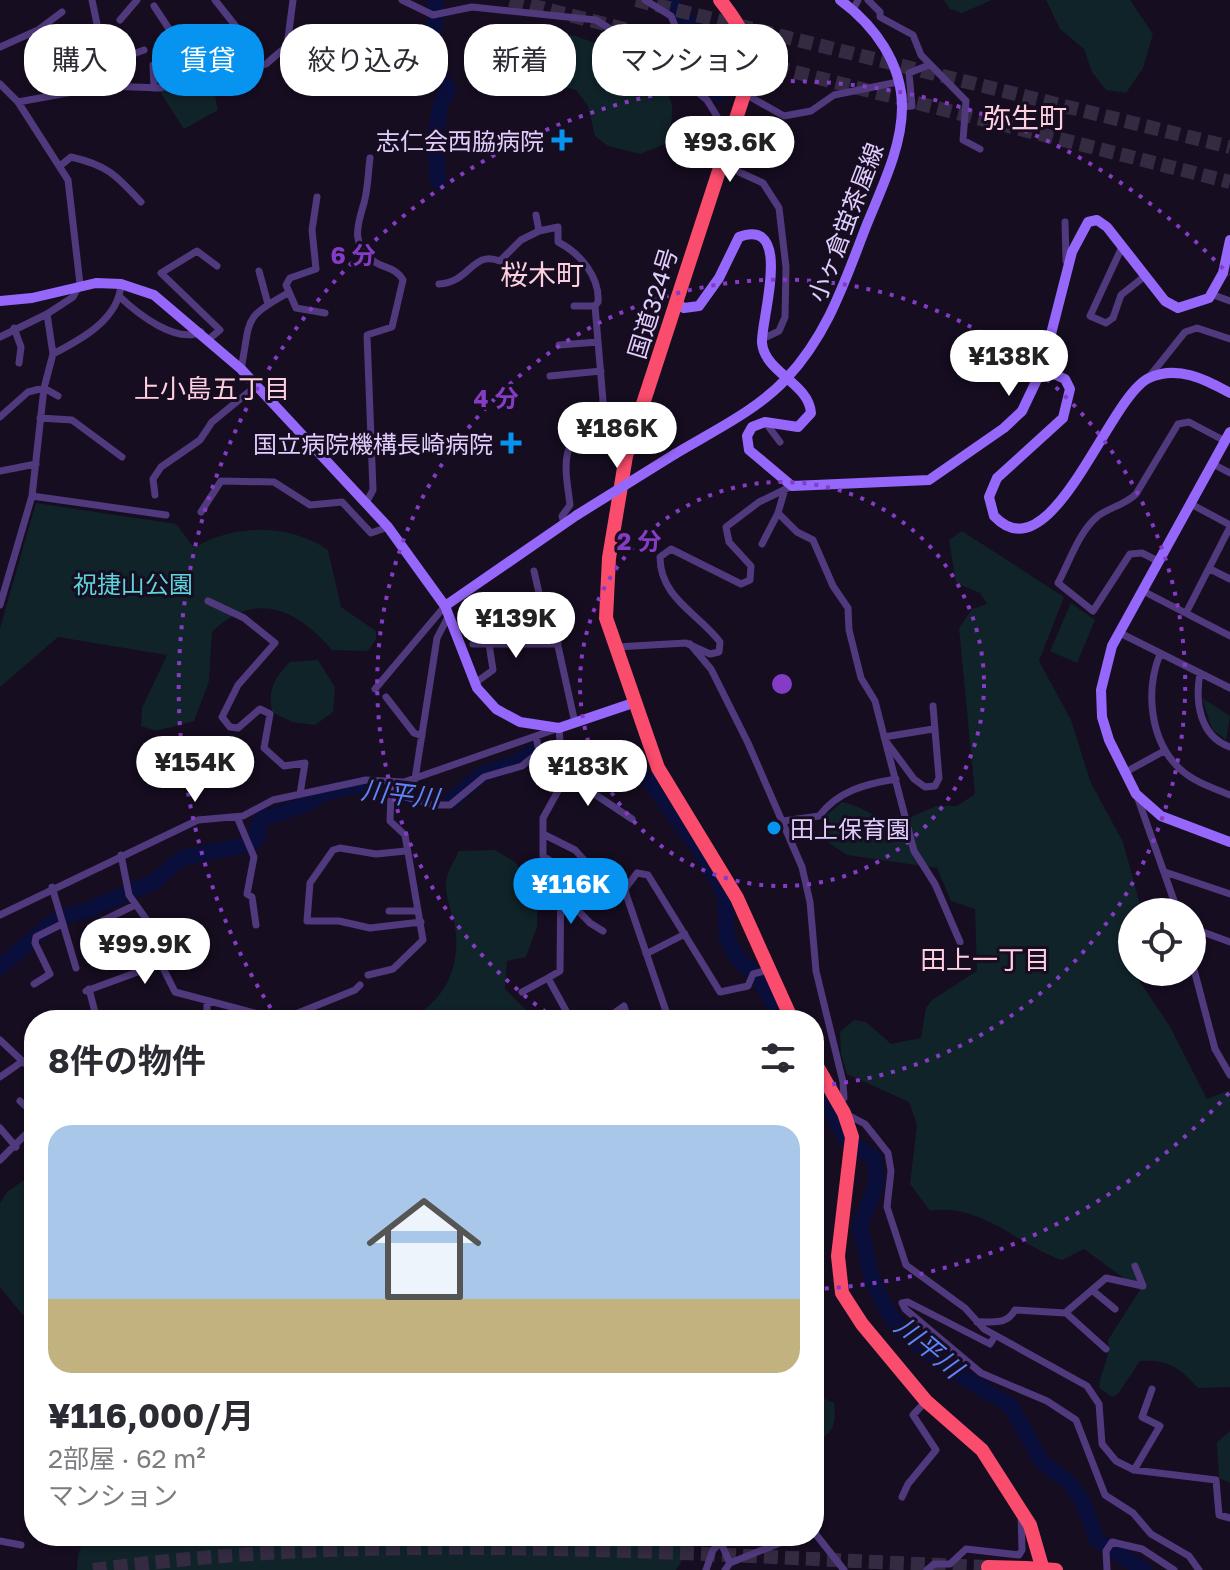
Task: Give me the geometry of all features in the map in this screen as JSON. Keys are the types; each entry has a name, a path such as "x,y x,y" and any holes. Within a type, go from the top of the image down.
{"highway":[{"name":"国道324号","path":"720,0 735,24"},
{"name":"国道324号","path":"744,96 675,302 620,485 604,608 633,703 664,781 737,898 788,1010"},
{"path":"824,1080 841,1108 852,1137 838,1256 842,1293 862,1324 926,1401 982,1450 1022,1511 1040,1552 1043,1570"},
{"path":"988,1567 1056,1570"}],"street":[{"path":"92,0 97,24"},
{"path":"120,20 137,0"},
{"path":"215,0 234,24"},
{"path":"264,64 287,46 293,0"},
{"path":"402,0 436,15 472,7 596,20 602,24"},
{"path":"645,0 671,16 674,24"},
{"name":"小ヶ倉蛍茶屋線","path":"564,523 767,398 822,333 840,298 897,141 902,107 898,82 881,41 856,5 840,0"},
{"path":"868,0 880,17 913,35 929,65 966,101 963,140 980,149"},
{"path":"154,6 166,24"},
{"path":"0,47 38,30 62,12"},
{"path":"136,53 144,50"},
{"path":"902,107 912,106 909,73 929,65"},
{"path":"749,96 784,116 811,111 834,95 898,82"},
{"path":"0,84 18,102 68,180 80,284 73,297 47,314 0,337"},
{"path":"18,102 48,96"},
{"path":"702,96 707,100 739,172 763,183 779,208 786,267 785,317 779,331 762,339"},
{"path":"60,166 71,157 97,162 107,167 141,202"},
{"path":"367,501 373,490 367,335 392,327 403,280 396,269 370,259 358,240 356,223 365,201 370,158"},
{"path":"317,197 312,225 316,269 290,278 286,285 296,308 325,313"},
{"path":"536,215 539,231"},
{"path":"1065,222 1066,271"},
{"path":"616,647 633,643 690,644 713,654 721,648 713,632 687,611 663,579 662,554 671,549 741,584 750,580 751,566 729,542 726,527 759,502 789,488 929,480 1004,428 1022,411 1042,369 1066,271 1081,230 1088,222 1101,222 1172,306 1199,304 1211,294 1223,273 1230,240"},
{"path":"375,689 447,612 564,523 562,516 570,505 563,471 566,450 598,417 603,401 595,306 598,302 597,282 571,247 558,242 558,227 539,231 521,240 500,261 490,257 479,261 457,281 439,284"},
{"path":"675,302 684,308 699,306 719,278 736,240 742,235 757,235 765,242 771,264 769,309 762,339 766,354 809,402 809,418 793,428 765,422 749,431 747,446 789,488"},
{"path":"1122,247 1090,316 1106,323 1113,318 1121,295 1145,276"},
{"path":"120,297 131,308 180,335 205,335 220,330 161,273 197,251 217,266"},
{"path":"259,271 268,304"},
{"path":"0,301 32,298 80,284 121,284 154,295 205,335 241,369 367,501 447,612 475,683 490,703 505,715 535,726 559,728"},
{"path":"53,354 90,335 120,297 121,284"},
{"path":"241,369 251,318 288,293"},
{"path":"1211,294 1230,301"},
{"path":"574,306 595,306"},
{"path":"0,605 32,496 44,388 53,354 47,314"},
{"path":"14,328 21,347 19,363"},
{"path":"1042,369 1065,379 1070,389 1067,412 997,478 990,491 994,516 1006,526 1018,529 1032,528 1048,515 1089,462 1121,403 1149,378 1185,332 1197,328 1230,339"},
{"path":"559,345 598,342"},
{"path":"550,376 601,371"},
{"path":"1149,378 1184,372 1230,393"},
{"path":"155,495 153,479 161,467 200,440 212,422 256,386"},
{"path":"0,417 28,392 44,388 58,396"},
{"path":"40,418 72,420 122,457"},
{"path":"765,422 780,442"},
{"path":"1158,561 1142,553 1130,554 1093,611 1058,583 1092,522 1106,511 1128,502 1136,494 1178,424 1189,422 1227,436 1108,655 1101,690 1102,717 1124,773 1136,794 1173,898"},
{"path":"0,471 36,464"},
{"path":"1213,464 1230,473"},
{"path":"201,512 221,481 274,482 310,505 342,502 371,533 388,527"},
{"path":"762,544 789,488"},
{"path":"32,496 166,515"},
{"path":"1186,613 1230,526 1191,504"},
{"path":"778,513 797,532 813,540 833,586 848,608 861,678 875,701 914,851 935,884 960,942"},
{"path":"0,565 9,569"},
{"path":"1210,569 1230,579"},
{"path":"534,571 539,593 557,623 558,644 575,723"},
{"path":"1143,591 1230,636"},
{"path":"208,601 244,618 275,643 238,685 222,717 230,727 238,728 260,709 270,714 264,748 284,766 305,763 300,794"},
{"path":"415,779 437,638 447,612"},
{"path":"1120,633 1230,688"},
{"path":"473,644 558,644"},
{"path":"475,683 493,670 489,644"},
{"path":"690,644 711,669 802,867 810,902 816,971 843,1082 841,1108 865,1124 888,1153 891,1171 887,1207 906,1265 965,1308 995,1336 1087,1386 1099,1404 1102,1444 1107,1453 1134,1470 1216,1480 1219,1515 1230,1518"},
{"path":"1160,654 1151,691 1152,710 1164,751 1181,770 1202,784 1230,795"},
{"path":"1200,673 1197,701 1204,725 1212,737 1230,747"},
{"path":"386,697 414,733 422,736"},
{"path":"0,915 52,887 198,820 237,817 273,800 366,780 393,783 415,779 633,703"},
{"path":"884,738 914,779 930,787 939,778 933,706"},
{"path":"522,992 560,971 561,868 543,856 543,818 563,782 559,728"},
{"path":"884,738 933,729"},
{"path":"391,793 433,805 450,805 484,777 522,766 531,759 539,752 536,736"},
{"path":"1124,773 1164,751"},
{"path":"563,773 632,819"},
{"path":"783,821 819,816 824,808 852,789 896,779"},
{"path":"368,975 393,969 423,940 405,835 390,821 393,783"},
{"path":"1136,794 1161,816 1230,842"},
{"path":"237,817 254,857 247,894 252,897 256,925"},
{"path":"543,834 575,850 596,873"},
{"path":"406,851 376,854 333,850 310,883 307,921 339,921 370,928 421,922"},
{"path":"121,855 127,891 133,906 161,940 164,970 175,992 240,1010"},
{"path":"1165,872 1230,894"},
{"path":"666,1010 625,889 637,873 648,875 720,992 748,986 753,974 770,970"},
{"path":"52,887 76,968"},
{"path":"561,893 590,923 603,931"},
{"path":"90,927 133,906"},
{"path":"389,911 417,911"},
{"path":"34,984 50,974 35,943 36,937 60,919"},
{"path":"1206,933 1230,942"},
{"path":"646,954 685,934"},
{"path":"94,1010 88,990 165,962 199,962"},
{"path":"548,978 566,1010"},
{"path":"314,1010 360,985"},
{"path":"1198,986 1215,1049 1230,1075"},
{"path":"207,1002 207,1010"},
{"path":"0,1040 23,1061 0,1077"},
{"path":"824,1089 828,1087"},
{"path":"20,1101 24,1105"},
{"path":"0,1128 16,1147"},
{"path":"0,1160 24,1138"},
{"path":"1066,1313 1110,1278 1143,1286 1135,1266"},
{"path":"1092,1290 1115,1309"},
{"path":"995,1336 990,1344 908,1302 902,1303 905,1309 981,1373 1047,1401 1076,1420 1105,1495 1133,1513 1151,1534 1189,1556 1199,1570"},
{"path":"977,1322 1000,1322 1011,1317 1015,1310 1024,1308 1066,1313 1106,1349"},
{"path":"1134,1470 1160,1426 1142,1417 1152,1389"},
{"path":"902,1497 908,1484 936,1450 913,1415 926,1401"},
{"path":"927,1570 934,1564 950,1564 966,1549 1019,1555 1022,1550 1018,1519 1022,1511"},
{"path":"0,1541 21,1545"},
{"path":"1107,1570 1106,1551 1112,1542 1142,1549 1174,1570"},
{"path":"824,1545 844,1570"},
{"path":"708,1568 717,1546"},
{"path":"725,1546 728,1567 775,1546"}],"green space":[{"path":"944,0 992,0 962,13 950,9"},
{"path":"1046,0 1130,0 1153,34 1143,68 1126,93 1106,90 1092,72 1084,49 1060,29"},
{"path":"576,36 592,42 592,96 668,96 672,117 665,144 640,154 608,146 595,136 588,106 576,90"},
{"path":"163,96 215,96 218,110 184,129"},
{"name":"祝捷山公園","path":"36,503 176,524 194,548 226,534 261,530 279,531 313,541 328,550 341,607 376,631 376,639 368,651 332,650 291,615 260,608 245,611 212,632 209,681 194,721 156,731 141,726 142,708 167,655 58,637 0,687 0,628"},
{"path":"962,531 1064,597 1039,661 1071,720 1090,781 1123,842 1138,898 1118,898 1118,986 1143,986 1169,1025 1207,1099 1230,1090 1230,1387 1198,1388 1173,1366 1140,1361 1118,1394 1112,1397 1099,1388 1108,1340 1140,1290 1084,1249 1062,1260 966,1213 930,1211 910,1184 917,1125 909,1102 847,1074 841,1054 840,1032 854,1020 866,1022 891,1044 921,1038 926,1008 932,1000 977,971 975,909 951,901 937,868 847,855 820,837 821,820 842,802 896,824 936,806 957,806 975,794 959,628 972,609 987,604 980,593 956,583 949,540"},
{"path":"1071,603 1095,620 1077,663 1050,651"},
{"path":"318,660 335,687 333,712 315,725 292,722 272,712 272,690 284,668 290,662"},
{"path":"1202,698 1230,716 1226,740 1212,729"},
{"path":"495,850 515,862 538,890 537,927 526,957 507,961 505,989 526,1010 423,1010 445,986 454,962 456,935 446,886 459,851"},
{"path":"24,1180 24,1317 0,1287 0,1203 7,1192"},
{"path":"824,1399 834,1403 835,1417 824,1437"},
{"path":"1230,1431 1230,1483 1219,1478 1217,1442"},
{"path":"692,1546 676,1570 77,1570 81,1547"}],"waterway":[{"path":"435,0 435,22 428,54 448,90 440,106 435,141 438,181"},
{"path":"668,0 691,24"},
{"name":"川平川","path":"451,801 482,774 516,763 536,749 606,753 651,782 707,860 725,895 727,939 738,958 759,979 777,1010"},
{"name":"川平川","path":"0,967 58,918 85,911 154,882 182,858 250,844 258,837 257,827 262,819 309,803 322,794 358,785 421,799"},
{"name":"川平川","path":"824,1096 844,1136 875,1159 876,1185 860,1225 872,1280 888,1312 903,1331 944,1365 1011,1406 1042,1462 1068,1481 1082,1500 1097,1540 1144,1570"}],"tunnel":[{"path":"510,0 1230,182"},
{"path":"636,0 1230,147"},
{"path":"93,1570 204,1558 428,1548 652,1552 988,1567"}],"place":[{"name":"志仁会西脇病院","path":"562,140"},
{"name":"国立病院機構長崎病院","path":"511,443"},
{"name":"田上保育園","path":"774,828"}],"district":[{"name":"弥生町","path":"1025,117"},
{"name":"桜木町","path":"542,274"},
{"name":"上小島五丁目","path":"212,388"},
{"name":"田上一丁目","path":"985,959"}]}
